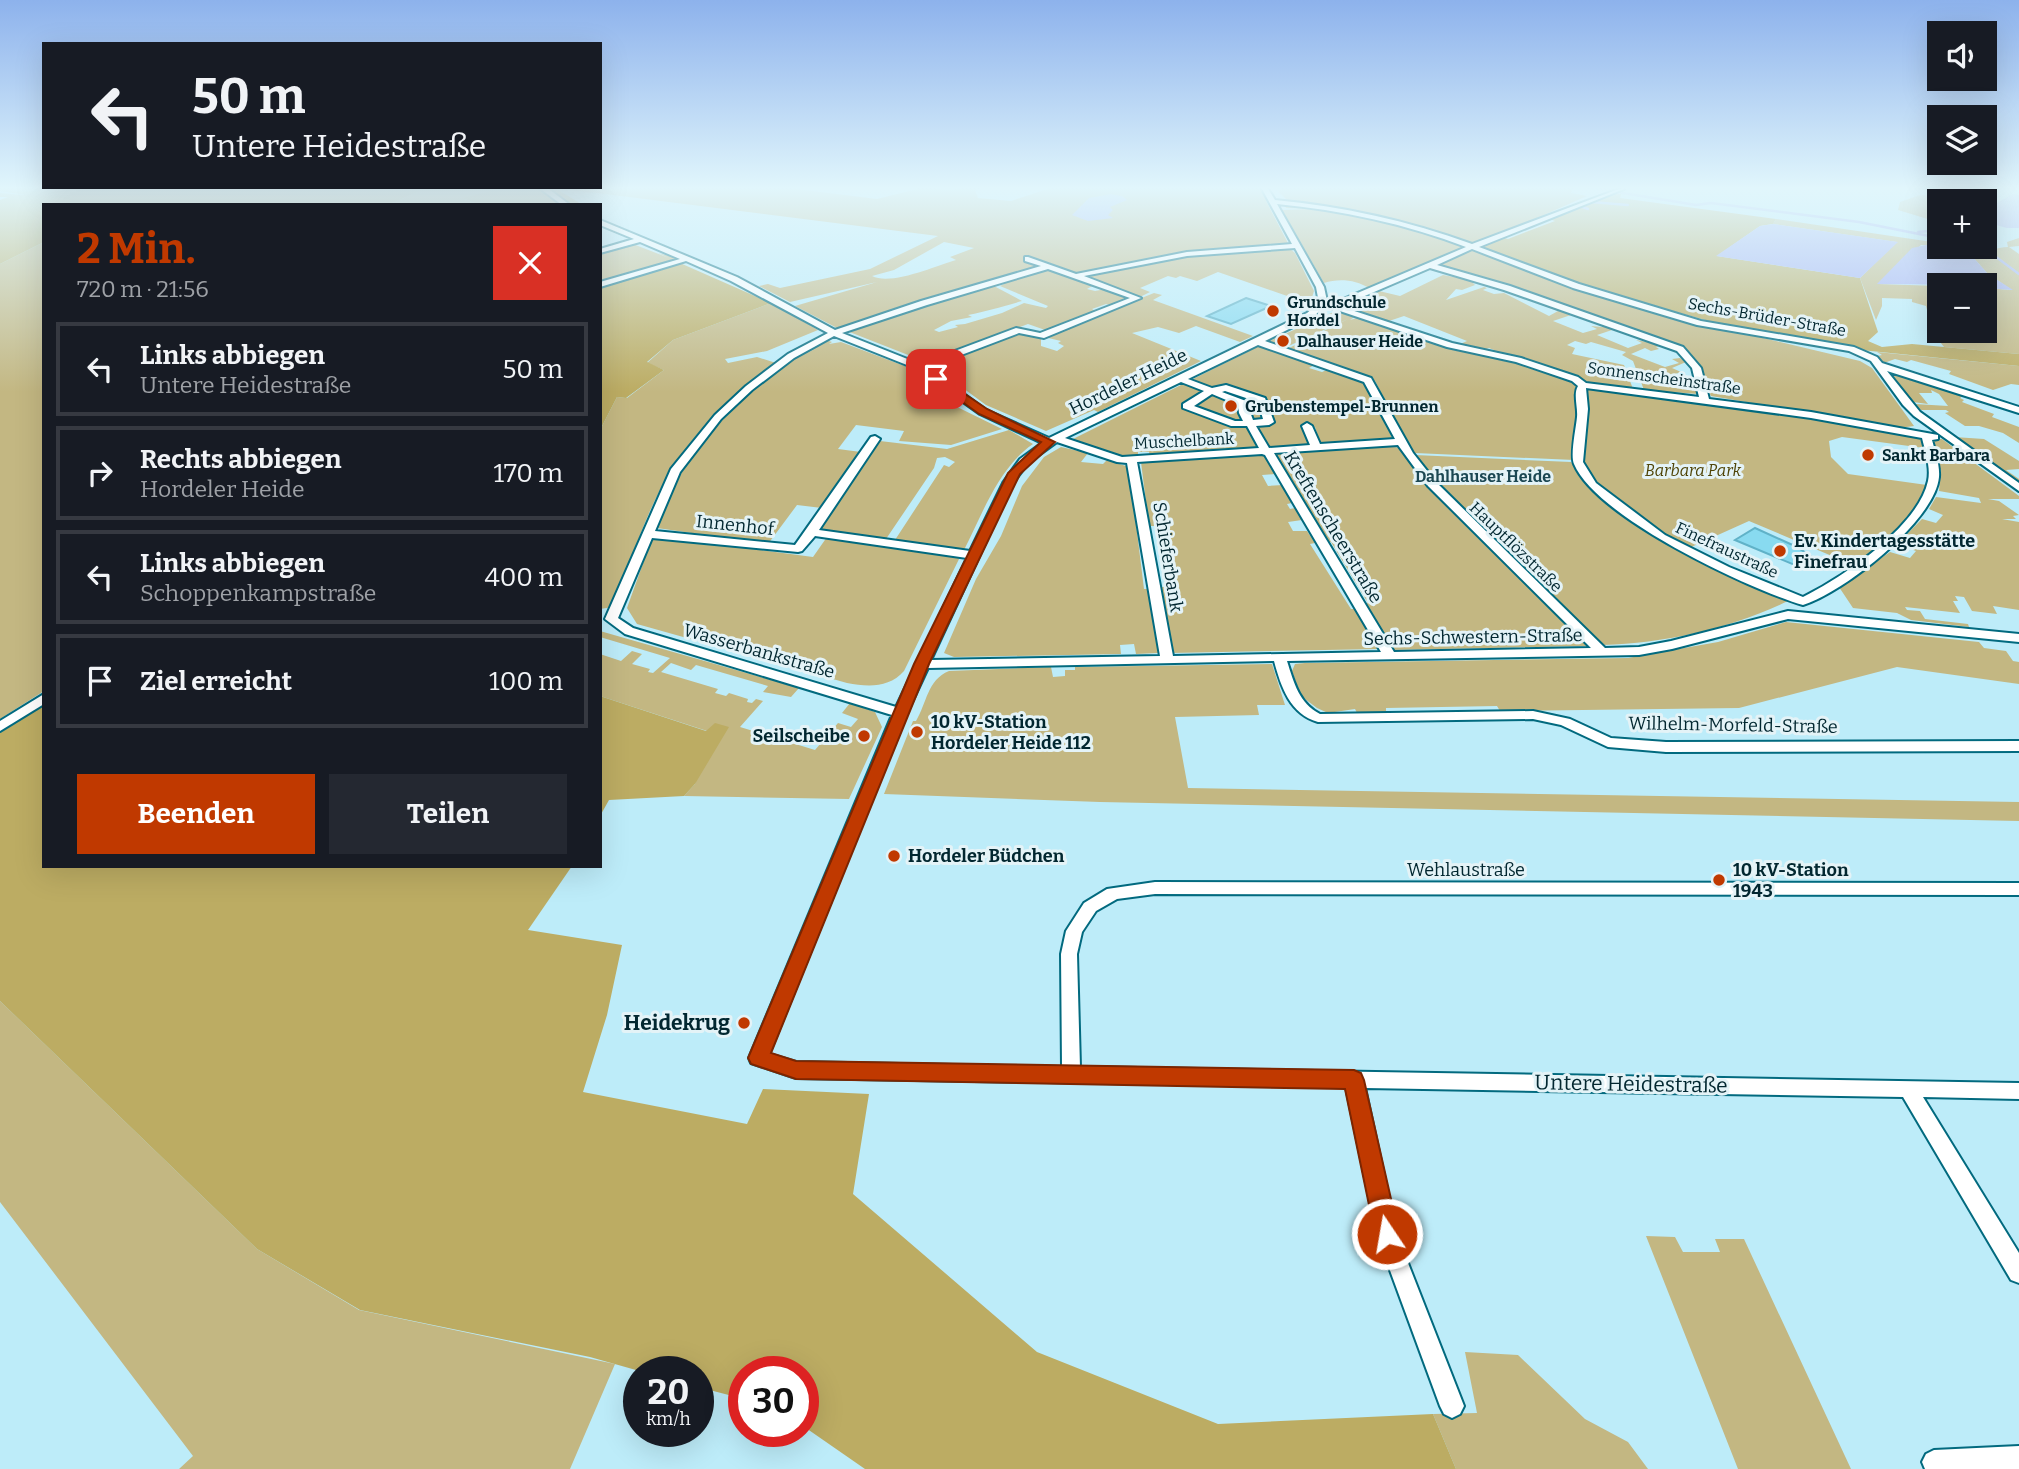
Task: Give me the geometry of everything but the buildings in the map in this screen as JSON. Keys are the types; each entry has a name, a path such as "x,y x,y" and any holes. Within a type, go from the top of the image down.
{"street":[{"name":"Muschelbank","path":"677,256 777,300 834,333 920,367 983,412 1053,440 1105,456 1132,460 1402,442"},
{"path":"1075,276 1179,256"},
{"path":"1302,256 1322,291 1323,304"},
{"name":"Hordeler Heide","path":"758,1058 900,713 1014,473 1036,450 1053,440 1310,315 1323,304 1343,302 1452,256"},
{"name":"Sechs-Brüder-Straße","path":"1495,256 1576,286 1658,311 1754,334 1851,349 1866,354 1878,365"},
{"path":"602,284 686,259"},
{"path":"920,367 1019,330 1041,336 1137,298 1028,259"},
{"path":"1430,265 1507,288 1681,349 1696,368 1704,399"},
{"path":"646,534 676,471 718,417 791,356 834,333 1049,266"},
{"name":"Sonnenscheinstraße","path":"1323,304 1450,345 1518,360 1583,384 1704,399 1926,436 1946,437"},
{"name":"Hauptflözstraße","path":"1255,341 1368,380 1402,442 1432,484 1603,653"},
{"path":"1878,365 2017,408"},
{"path":"1878,365 1911,409 2019,488"},
{"path":"1178,378 1232,399"},
{"name":"Finefraustraße","path":"1583,384 1580,390 1583,409 1578,462 1592,485 1661,537 1725,569 1802,601"},
{"path":"1226,388 1262,400 1265,412 1234,424 1186,405 1211,391 1226,388"},
{"path":"1213,406 1247,395"},
{"name":"Kreftenscheerstraße","path":"1232,399 1243,403 1247,418 1390,656"},
{"path":"1186,405 1213,406 1247,418"},
{"path":"1220,419 1230,412"},
{"path":"1307,426 1317,449"},
{"path":"1808,615 1802,601 1816,596 1874,556 1921,510 1934,479 1926,436"},
{"name":"Innenhof","path":"646,534 799,549 875,439"},
{"name":"Schieferbank","path":"1132,460 1167,660"},
{"path":"812,532 974,555"},
{"name":"Wasserbankstraße","path":"646,534 611,619 629,631 900,713"},
{"name":"Sechs-Schwestern-Straße","path":"922,664 1603,653 1672,645 1788,615 2019,638"},
{"name":"Wilhelm-Morfeld-Straße","path":"1280,658 1294,701 1304,711 1318,718 1533,715 1565,722 1608,742 1666,747 2019,746"},
{"path":"0,727 42,699"},
{"name":"Wehlaustraße","path":"1071,1074 1069,954 1074,931 1090,907 1113,893 1155,888 2019,889"},
{"name":"Untere Heidestraße","path":"758,1058 796,1070 2019,1091"},
{"path":"1354,1080 1387,1234 1452,1406"},
{"path":"1908,1089 2019,1273"},
{"path":"1934,1462 2019,1458"}],"green space":[{"path":"17,256 42,256 42,692 0,719 0,264"},
{"path":"602,256 663,256 669,258 664,256 668,256 677,258 602,283"},
{"path":"898,256 920,256 894,270 872,276 890,279 901,277 956,260 950,257 954,256 1167,256 1075,273 1046,263 839,329 795,306 877,282 790,302 759,286 768,284 780,288 870,269"},
{"path":"1180,256 1296,256 1314,291 1310,304 1218,272 1197,281 1168,276 1140,288 1150,292 1140,297 1081,276"},
{"path":"1308,256 1445,256 1369,288 1347,281 1324,283"},
{"path":"1459,256 1487,256 1637,308 1860,361 1872,368 1914,426 1899,428 1711,396 1683,347 1439,265"},
{"path":"1883,256 1909,256 1878,284 1927,286 1927,310 1926,306 1912,302 1912,299 1882,298 1882,306 1876,320 1860,278"},
{"path":"2019,256 2019,354 1944,347 1941,343 1997,343 1997,289 2012,290 1997,280 1997,273 1987,273 1975,259"},
{"path":"1044,269 1055,270 1094,285 1087,289 1106,289 1130,299 1113,306 1106,304 1092,309 1097,312 1048,331 1028,324 926,362 847,331 992,285 1022,301 968,315 972,317 951,321 934,330 939,332 958,327 955,325 1002,313 1024,303 1046,308 1048,306 1000,286 1004,284 1000,282"},
{"path":"1443,275 1481,282 1473,283 1475,285 1462,290 1456,289 1446,300 1484,287 1487,288 1483,290 1494,294 1504,293 1549,316 1558,311 1515,295 1579,316 1571,315 1553,321 1583,333 1597,329 1591,326 1602,327 1604,324 1613,327 1609,328 1612,330 1597,335 1628,348 1642,343 1636,340 1664,345 1656,347 1659,349 1651,351 1645,348 1631,354 1665,367 1679,363 1672,359 1680,358 1686,362 1672,368 1681,372 1672,375 1662,371 1648,377 1674,387 1688,382 1678,377 1683,375 1693,378 1698,394 1644,390 1633,361 1622,355 1626,352 1591,342 1586,344 1575,341 1567,345 1575,348 1572,354 1624,365 1633,389 1587,383 1492,352 1494,350 1489,348 1483,350 1458,345 1467,341 1404,316 1386,322 1344,307 1379,291 1400,296"},
{"path":"1154,293 1162,295 1153,300 1253,336 1240,342 1196,326 1179,333 1158,327 1132,333 1201,361 1098,412 1094,410 1046,431 986,405 933,366 1018,332 1041,338 1041,346 1057,351 1064,346 1058,343 1061,341 1044,337"},
{"path":"771,303 818,330 767,351 725,359 728,363 757,357 776,363 711,419 684,451 654,502 613,607 602,609 602,426 617,397 627,398 664,370 647,363 673,340"},
{"path":"1338,310 1356,316 1350,320 1360,317 1453,348 1511,360 1573,382 1576,384 1580,411 1574,460 1415,453 1375,381 1287,349 1348,319 1282,349 1265,343"},
{"path":"826,340 832,342 829,344 841,342 910,368 953,401 949,403 1002,429 951,445 899,441 904,431 856,425 838,449 861,452 822,508 797,505 768,544 657,528 676,481 709,433 761,383 791,360 820,347 794,358"},
{"path":"1261,345 1316,364 1309,368 1322,372 1329,369 1367,383 1393,440 1321,446 1315,427 1303,426 1310,447 1150,456 1149,452 1138,452 1138,457 1120,458 1069,441"},
{"path":"1877,352 2019,366 2019,385 2011,384 1993,390 1949,374 1951,371 1911,360 1907,362 1895,359 1884,363 1877,356 1882,355"},
{"path":"1889,371 1964,395 1960,398 1964,400 1962,402 2019,427 2019,443 2003,433 1979,426 1965,426 1945,413 1949,412 1946,410 1921,410 1915,404 1948,406 1939,394 1931,390 1932,393 1919,393 1928,404 1913,402"},
{"name":"Barbara Park","path":"1590,388 1772,411 1915,436 1921,439 1924,448 1842,437 1829,441 1831,457 1848,474 1927,485 1916,509 1887,550 1858,567 1749,521 1689,548 1631,511 1591,476 1585,466 1584,455 1588,417 1585,391"},
{"path":"1009,430 1033,444 1010,465 1001,478 964,550 895,540 944,465 949,467 955,462 945,457 937,458 934,468 886,539 819,529 880,441 947,449"},
{"path":"1954,437 1984,439 2019,461 2019,469 2006,470 2019,479 2019,483 1979,455 1989,454 1983,450 1972,450"},
{"path":"1930,439 1942,439 2019,496 2019,499 1988,499 1999,501 2019,515 2013,516 2016,519 2002,519 2019,522 2019,610 1993,606 1997,614 1972,611 1964,597 1955,596 1958,601 1953,601 1960,613 1905,607 1907,610 1920,611 1925,619 1968,624 1969,627 1911,620 1897,613 1853,608 1839,587 1890,552 1910,558 1916,551 1897,544 1922,519 1936,523 1943,515 1929,509 1936,497 1981,503 1979,498 1939,491 1941,469 1937,469"},
{"path":"1390,446 1399,448 1439,499 1587,646 1391,650 1363,604 1368,603 1331,542 1325,542 1274,454"},
{"path":"1061,447 1088,453 1081,462 1103,464 1107,460 1129,467 1144,589 1151,589 1158,653 1136,654 1134,644 1120,645 1121,654 954,657 944,653 976,579 1001,536 1022,486 1044,457"},
{"path":"1266,455 1275,474 1262,475 1268,486 1283,485 1292,503 1287,504 1290,509 1295,508 1302,520 1288,522 1293,531 1307,531 1315,543 1310,544 1351,609 1356,609 1379,649 1171,653 1160,587 1165,587 1156,526 1149,526 1141,462"},
{"path":"1415,455 1571,462 1589,484 1612,505 1640,524 1703,559 1790,600 1746,619 1699,632 1651,641 1603,645 1438,485"},
{"path":"660,537 813,557 827,537 961,555 904,671 892,681 863,685 847,683 637,624 627,608 651,541"},
{"path":"1786,622 1979,642 1984,648 2006,651 2013,661 2019,662 2019,684 1897,667 1739,708 1500,711 1497,706 1386,708 1386,713 1357,713 1355,709 1328,713 1301,696 1292,671 1295,664 1305,663 1628,658 1718,642"},
{"path":"602,632 799,688 791,697 763,692 768,686 696,665 691,670 671,663 661,672 718,689 715,693 726,696 729,693 752,703 756,699 763,701 740,727 815,750 838,723 851,727 858,719 842,713 850,703 875,712 882,727 849,799 684,796 695,784 707,731 602,697 602,655 621,661 632,651 642,654 632,664 650,669 648,672 653,673 670,658 602,638"},
{"path":"1272,664 1285,705 1257,705 1259,715 1175,717 1188,788 2019,802 2019,821 1100,802 884,794 913,721 916,721 936,680 949,671 1051,667 1053,677 1065,676 1065,670 1075,670 1075,667"},
{"path":"0,1001 257,1249 359,1310 615,1364 570,1469 179,1469 193,1456 0,1202"},
{"path":"1646,1236 1675,1237 1683,1252 1720,1252 1715,1239 1744,1239 1851,1469 1738,1469"},
{"path":"1465,1352 1518,1355 1585,1419 1628,1442 1648,1469 1456,1469 1433,1414 1477,1413"}],"shaded area":[{"path":"0,256 17,256 0,264"},
{"path":"1505,256 1718,256 1860,278 1878,332 1868,341 1882,347 1912,344 2019,354 2019,366 1851,349 1727,326 1601,291"},
{"path":"680,263 771,303 673,340 647,362 664,370 626,398 617,397 602,426 602,286"},
{"path":"602,697 706,731 715,723 729,727 695,784 684,796 609,800 602,812"},
{"path":"42,705 42,868 571,868 528,930 622,945 607,1015 583,1092 747,1124 763,1089 869,1094 853,1194 1037,1352 1218,1424 1433,1414 1456,1469 865,1469 819,1437 819,1356 728,1356 728,1395 714,1391 714,1356 623,1356 623,1366 590,1357 360,1310 257,1249 0,1001 0,733"}],"water":[{"path":"1717,256 1884,256 1860,278"},
{"path":"1905,256 1927,256 1927,259 1975,259 1987,273 1927,273 1927,284 1877,284"},
{"path":"1997,280 2013,290 1997,289"}],"waterway":[{"path":"1997,258 2019,274"}],"place":[{"name":"Grundschule Hordel","path":"1273,311"},
{"name":"Dalhauser Heide","path":"1283,341"},
{"name":"Grubenstempel-Brunnen","path":"1231,406"},
{"name":"Sankt Barbara","path":"1868,455"},
{"name":"Ev. Kindertagesstätte Finefrau","path":"1780,551"},
{"name":"10 kV-Station Hordeler Heide 112","path":"917,732"},
{"name":"Seilscheibe","path":"864,736"},
{"name":"Hordeler Büdchen","path":"894,856"},
{"name":"10 kV-Station 1943","path":"1719,880"},
{"name":"Heidekrug","path":"744,1023"}],"district":[{"name":"Dahlhauser Heide","path":"1483,476"}],"route":[{"path":"936,379 983,412 1049,442 1024,461 1008,483 922,664 758,1058 796,1070 1354,1080 1387,1234"}]}
